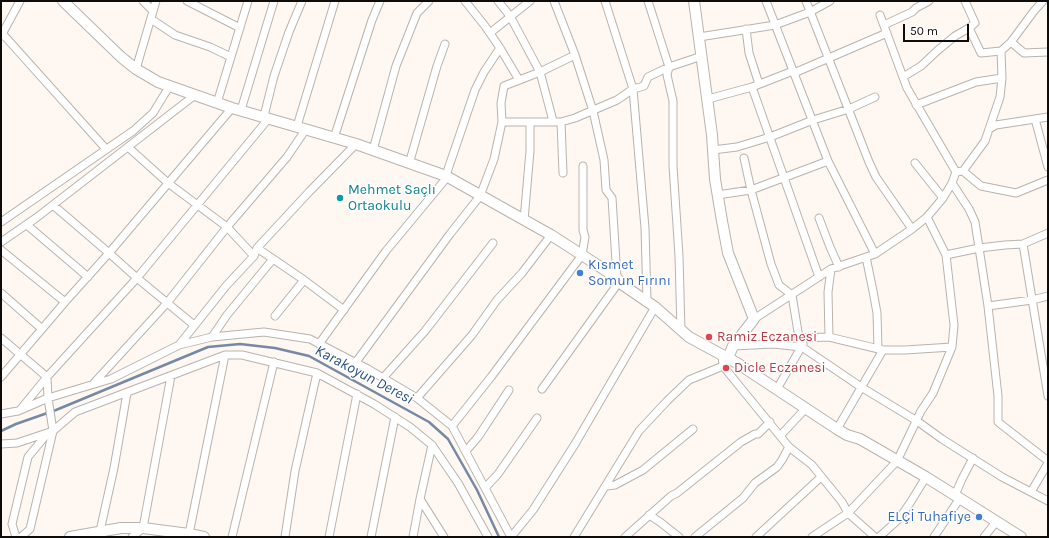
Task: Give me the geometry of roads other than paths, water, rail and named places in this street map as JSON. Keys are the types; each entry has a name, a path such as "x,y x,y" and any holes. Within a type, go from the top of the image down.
{"street":[{"path":"20,1 2,34 106,149"},
{"path":"63,1 121,57 136,69 158,82 217,103 356,144 446,176 551,235 582,255 651,304 689,337 724,360 777,389 847,435 860,439 926,477 1021,537"},
{"path":"143,1 152,15 175,35 210,47 231,57"},
{"path":"136,69 156,1"},
{"path":"217,103 248,1"},
{"path":"1,377 42,328 88,278 168,183 237,109 274,1"},
{"path":"18,411 47,376 137,278 198,204 266,117 276,69 302,1"},
{"path":"92,385 167,303 286,157 302,127 335,1"},
{"path":"334,138 372,20 380,1"},
{"path":"372,150 396,66 417,13 429,1"},
{"path":"464,1 490,33 518,80"},
{"path":"498,1 510,16 540,72 553,121"},
{"path":"490,33 530,1"},
{"path":"542,389 618,280 612,198 606,190 604,160 594,111 576,55 554,1"},
{"path":"1,414 18,411 48,398 111,378 179,345 212,337 264,332 310,339 356,362 417,398 452,426 511,537 533,510 575,444 651,304 633,89 605,1"},
{"path":"648,1 669,67 667,75 673,101 673,166 679,256 681,331"},
{"path":"694,1 708,99 717,195 728,253 754,320"},
{"path":"766,1 828,161 875,254"},
{"path":"806,1 876,177 912,229"},
{"path":"699,37 775,25 810,12 830,1"},
{"path":"708,99 756,86 829,58 885,29 929,1"},
{"path":"903,77 922,66 936,51 975,23 965,1"},
{"path":"968,28 981,53 1001,51 1011,42 1043,1"},
{"path":"191,2 240,28"},
{"path":"880,14 903,77 916,105 960,171 981,186 1016,193 1048,180"},
{"path":"746,29 756,86 770,137 819,277"},
{"path":"1011,42 1024,53 1048,52"},
{"path":"409,164 437,66 445,44"},
{"path":"319,344 386,251 444,180 475,90 484,72 500,48"},
{"path":"574,537 639,431 689,380 724,360 754,320 830,269 875,254 912,229 927,216 943,198 960,171 985,141 1000,97 1002,78 1001,51"},
{"path":"356,362 450,234 480,196 494,159 502,122 501,103 504,86 540,72 576,55"},
{"path":"502,122 561,122 594,111 617,100 633,89 644,86 648,77 669,67 702,56"},
{"path":"916,105 976,82 1002,78"},
{"path":"1,222 133,131 153,113 169,86"},
{"path":"1,242 27,225 108,162 129,148 194,95"},
{"path":"713,150 737,147 770,137 813,120 849,109 875,97"},
{"path":"989,129 996,125 1048,117"},
{"path":"1035,119 1048,168"},
{"path":"524,220 530,152 530,122"},
{"path":"561,122 563,173"},
{"path":"179,345 226,286 254,256 257,248 356,144"},
{"path":"129,148 168,183 228,227 254,256"},
{"path":"744,158 771,264 779,285 792,295 799,338 802,347"},
{"path":"717,195 751,190 828,161"},
{"path":"915,163 943,198"},
{"path":"452,426 491,377 582,255 585,237 583,230 582,166"},
{"path":"952,183 970,209 975,222 988,306 998,396 998,422 1048,462 1031,492"},
{"path":"53,205 194,325"},
{"path":"812,537 848,513 897,461 921,411 933,393 952,347 954,325 946,255 927,216"},
{"path":"819,218 839,267"},
{"path":"27,225 88,278"},
{"path":"946,255 1005,244 1023,244 1048,234"},
{"path":"417,398 472,335 497,300 522,273 551,235"},
{"path":"383,378 425,331 493,243"},
{"path":"1023,244 1032,300 1045,354 1048,395"},
{"path":"257,248 304,280 344,310"},
{"path":"1,250 65,302"},
{"path":"837,429 861,387 880,349 874,291 866,257"},
{"path":"212,337 227,315 274,259"},
{"path":"829,337 828,292 830,269"},
{"path":"275,316 304,280"},
{"path":"1,293 42,328"},
{"path":"988,306 1032,300 1048,296"},
{"path":"777,389 807,337"},
{"path":"799,338 829,337 880,349 905,350 952,347"},
{"path":"1,338 47,376 51,419 50,432 30,529 21,537"},
{"path":"733,346 773,344 802,347 861,387 917,421 942,439 1002,477 1048,502"},
{"path":"188,534 225,355"},
{"path":"16,537 12,524 28,457 50,432 75,412 225,355 242,355 317,373 356,394 410,427 432,445 458,483 488,537"},
{"path":"724,360 789,447 812,465 842,502 848,513 875,537"},
{"path":"232,537 274,362"},
{"path":"285,537 295,472 317,373"},
{"path":"132,537 143,528 171,376"},
{"path":"466,452 478,437 509,390"},
{"path":"100,531 114,468 127,393"},
{"path":"329,537 356,394"},
{"path":"780,436 806,408"},
{"path":"371,537 395,417"},
{"path":"485,488 498,474 537,418"},
{"path":"625,537 671,496 677,493 741,442 754,434 758,434 770,422"},
{"path":"606,486 614,485 643,470 693,429"},
{"path":"1,444 16,443 50,432"},
{"path":"413,537 432,445"},
{"path":"695,537 743,498 755,483 776,467 782,460 789,447"},
{"path":"934,537 957,497 962,478 973,458"},
{"path":"756,537 821,477"},
{"path":"879,537 899,519 926,477"},
{"path":"420,499 444,537"},
{"path":"649,515 680,537"},
{"path":"984,537 996,522"},
{"path":"70,537 121,528 143,528 204,537"}],"waterway":[{"name":"Karakoyun Deresi","path":"1,431 56,410 208,347 240,344 275,348 309,356 429,422 448,439 477,490 499,537"}],"place":[{"name":"Mehmet Saçlı Ortaokulu","path":"340,198"},
{"name":"Kısmet Somun Fırını","path":"580,273"},
{"name":"Ramiz Eczanesi","path":"709,337"},
{"name":"Dicle Eczanesi","path":"726,368"},
{"name":"ELÇİ Tuhafiye","path":"979,517"}]}
